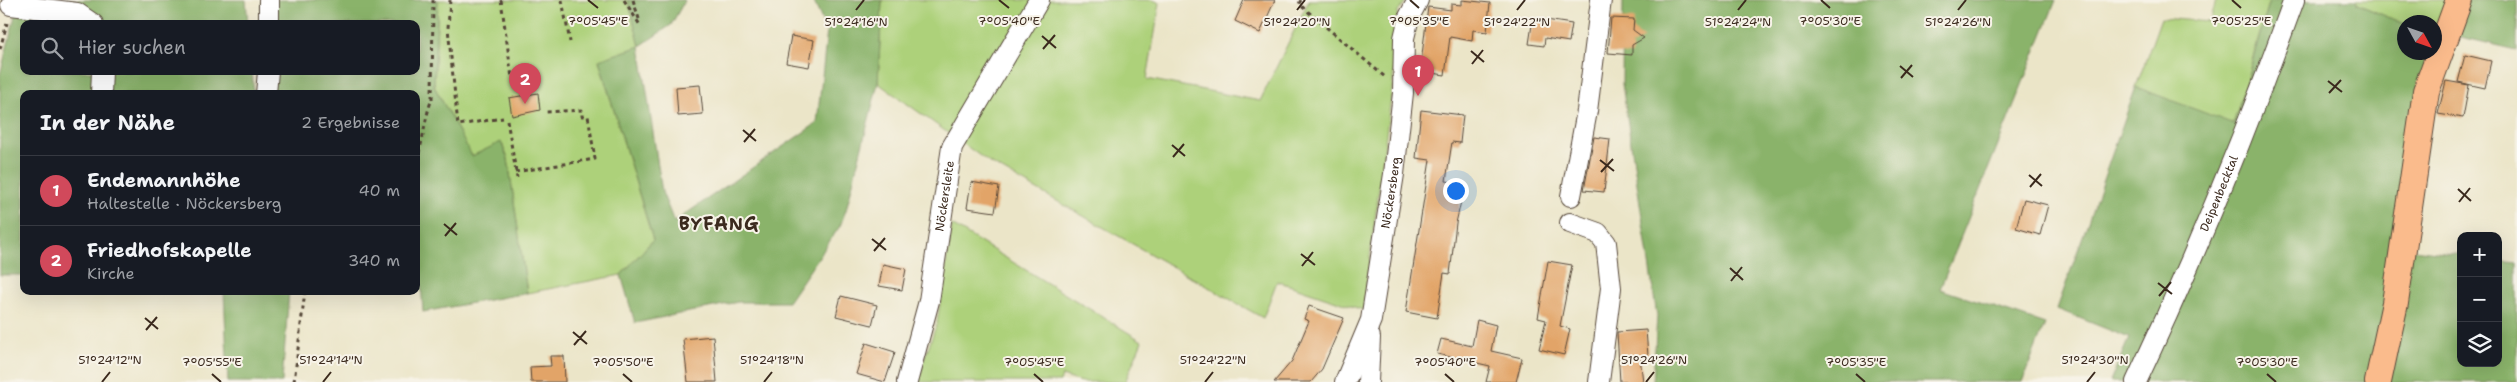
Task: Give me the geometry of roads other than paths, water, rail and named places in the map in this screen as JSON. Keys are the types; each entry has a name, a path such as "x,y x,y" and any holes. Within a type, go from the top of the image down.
{"main road":[{"path":"2378,382 2395,303 2426,91 2459,0"}],"street":[{"path":"269,0 269,20"},
{"name":"Nöckersleite","path":"907,382 929,302 952,147 1039,0"},
{"name":"Nöckersberg","path":"1345,382 1371,320 1394,174 1403,93 1404,38 1409,18 1418,0"},
{"path":"1571,196 1587,111 1601,0"},
{"name":"Deipenbecktal","path":"2136,382 2188,270 2220,194 2258,101 2294,0"},
{"path":"11,5 77,13 87,20"},
{"path":"101,90 102,75"},
{"path":"266,90 268,75"},
{"path":"1570,223 1598,233 1606,243 1611,288 1599,382"},
{"path":"1368,382 1371,320"}],"place":[{"name":"Endemannhöhe","path":"1418,96"},
{"name":"Friedhofskapelle","path":"525,104"}],"district":[{"name":"BYFANG","path":"719,224"}]}
